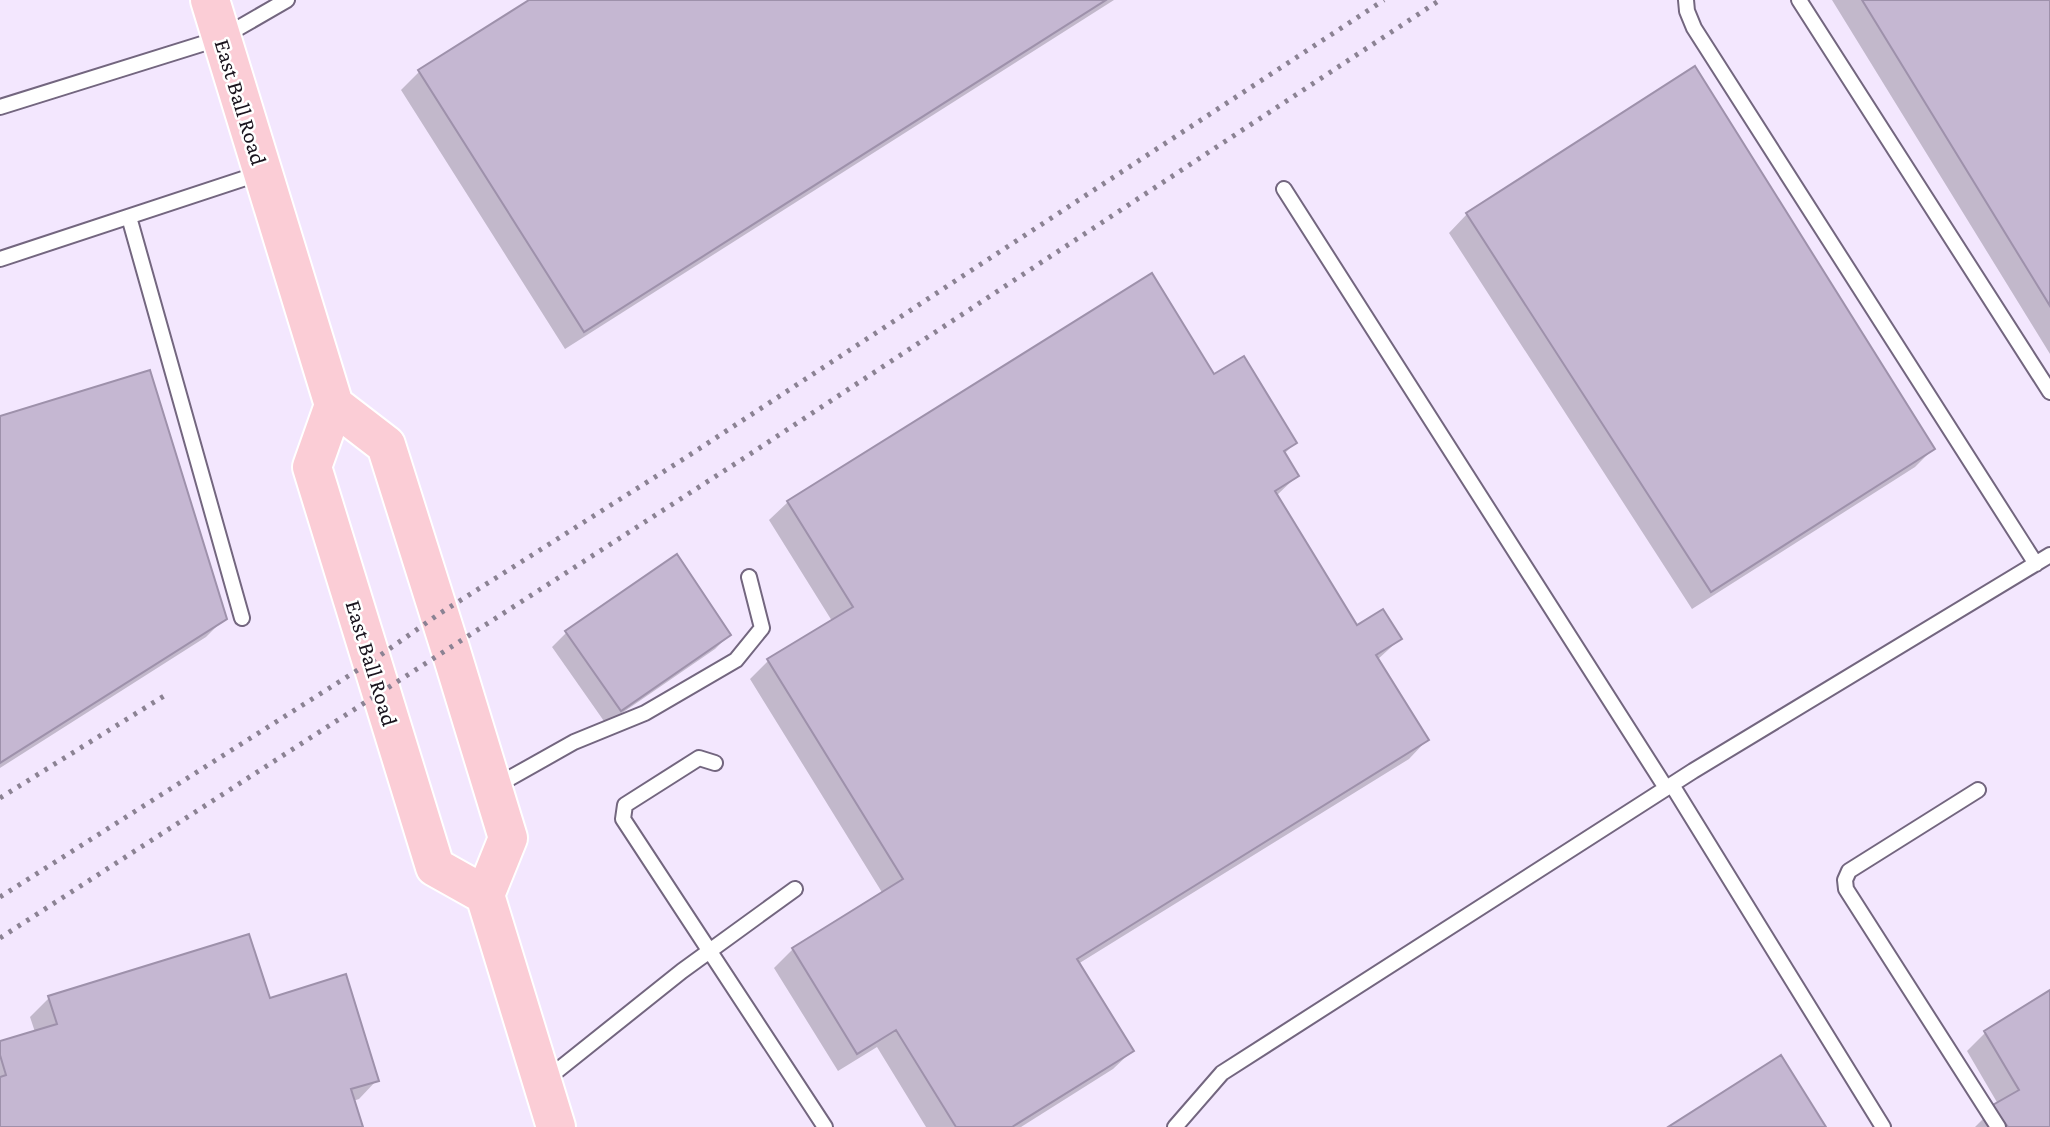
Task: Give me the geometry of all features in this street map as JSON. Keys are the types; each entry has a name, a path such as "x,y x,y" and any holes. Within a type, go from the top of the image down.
{"main road":[{"name":"East Ball Road","path":"210,0 334,405 312,467 435,867 485,895"},
{"path":"334,405 386,445 508,838 485,895 555,1127"}],"lane":[{"path":"0,107 221,38 286,0"},
{"path":"1686,0 1686,11 1694,28 2036,564"},
{"path":"1799,0 2050,392"},
{"path":"0,259 263,173"},
{"path":"1284,189 1669,786 1883,1127"},
{"path":"129,218 242,618"},
{"path":"1175,1127 1222,1073 1669,786 2050,555"},
{"path":"492,788 574,742 645,713 736,660 762,628 750,577"},
{"path":"715,763 699,758 632,800 623,810 623,819 825,1127"},
{"path":"1978,790 1849,870 1845,880 1846,889 1998,1127"},
{"path":"542,1083 709,951 795,889"}],"building":[{"path":"529,0 1106,0 584,332 418,70"},
{"path":"1862,0 2050,0 2050,306"},
{"path":"1695,66 1935,449 1711,592 1466,213"},
{"path":"1152,273 1214,374 1244,356 1297,443 1284,451 1299,476 1275,491 1357,625 1383,609 1402,639 1376,655 1429,740 1077,959 1134,1051 1012,1127 956,1127 896,1030 857,1054 792,948 903,879 767,659 853,607 787,501"},
{"path":"150,370 227,619 0,763 0,416"},
{"path":"677,554 731,635 621,711 565,631"},
{"path":"249,934 270,998 346,974 379,1081 351,1089 363,1127 0,1127 0,1077 6,1075 0,1055 0,1041 57,1024 48,996"},
{"path":"2050,990 2050,1127 2008,1127 1991,1106 2019,1090 1984,1031"},
{"path":"1781,1055 1826,1127 1668,1127"}],"railway":[{"path":"0,897 372,661 439,614 685,458 1384,0"},
{"path":"0,938 744,458 1440,0"},
{"path":"0,798 164,696"}]}
